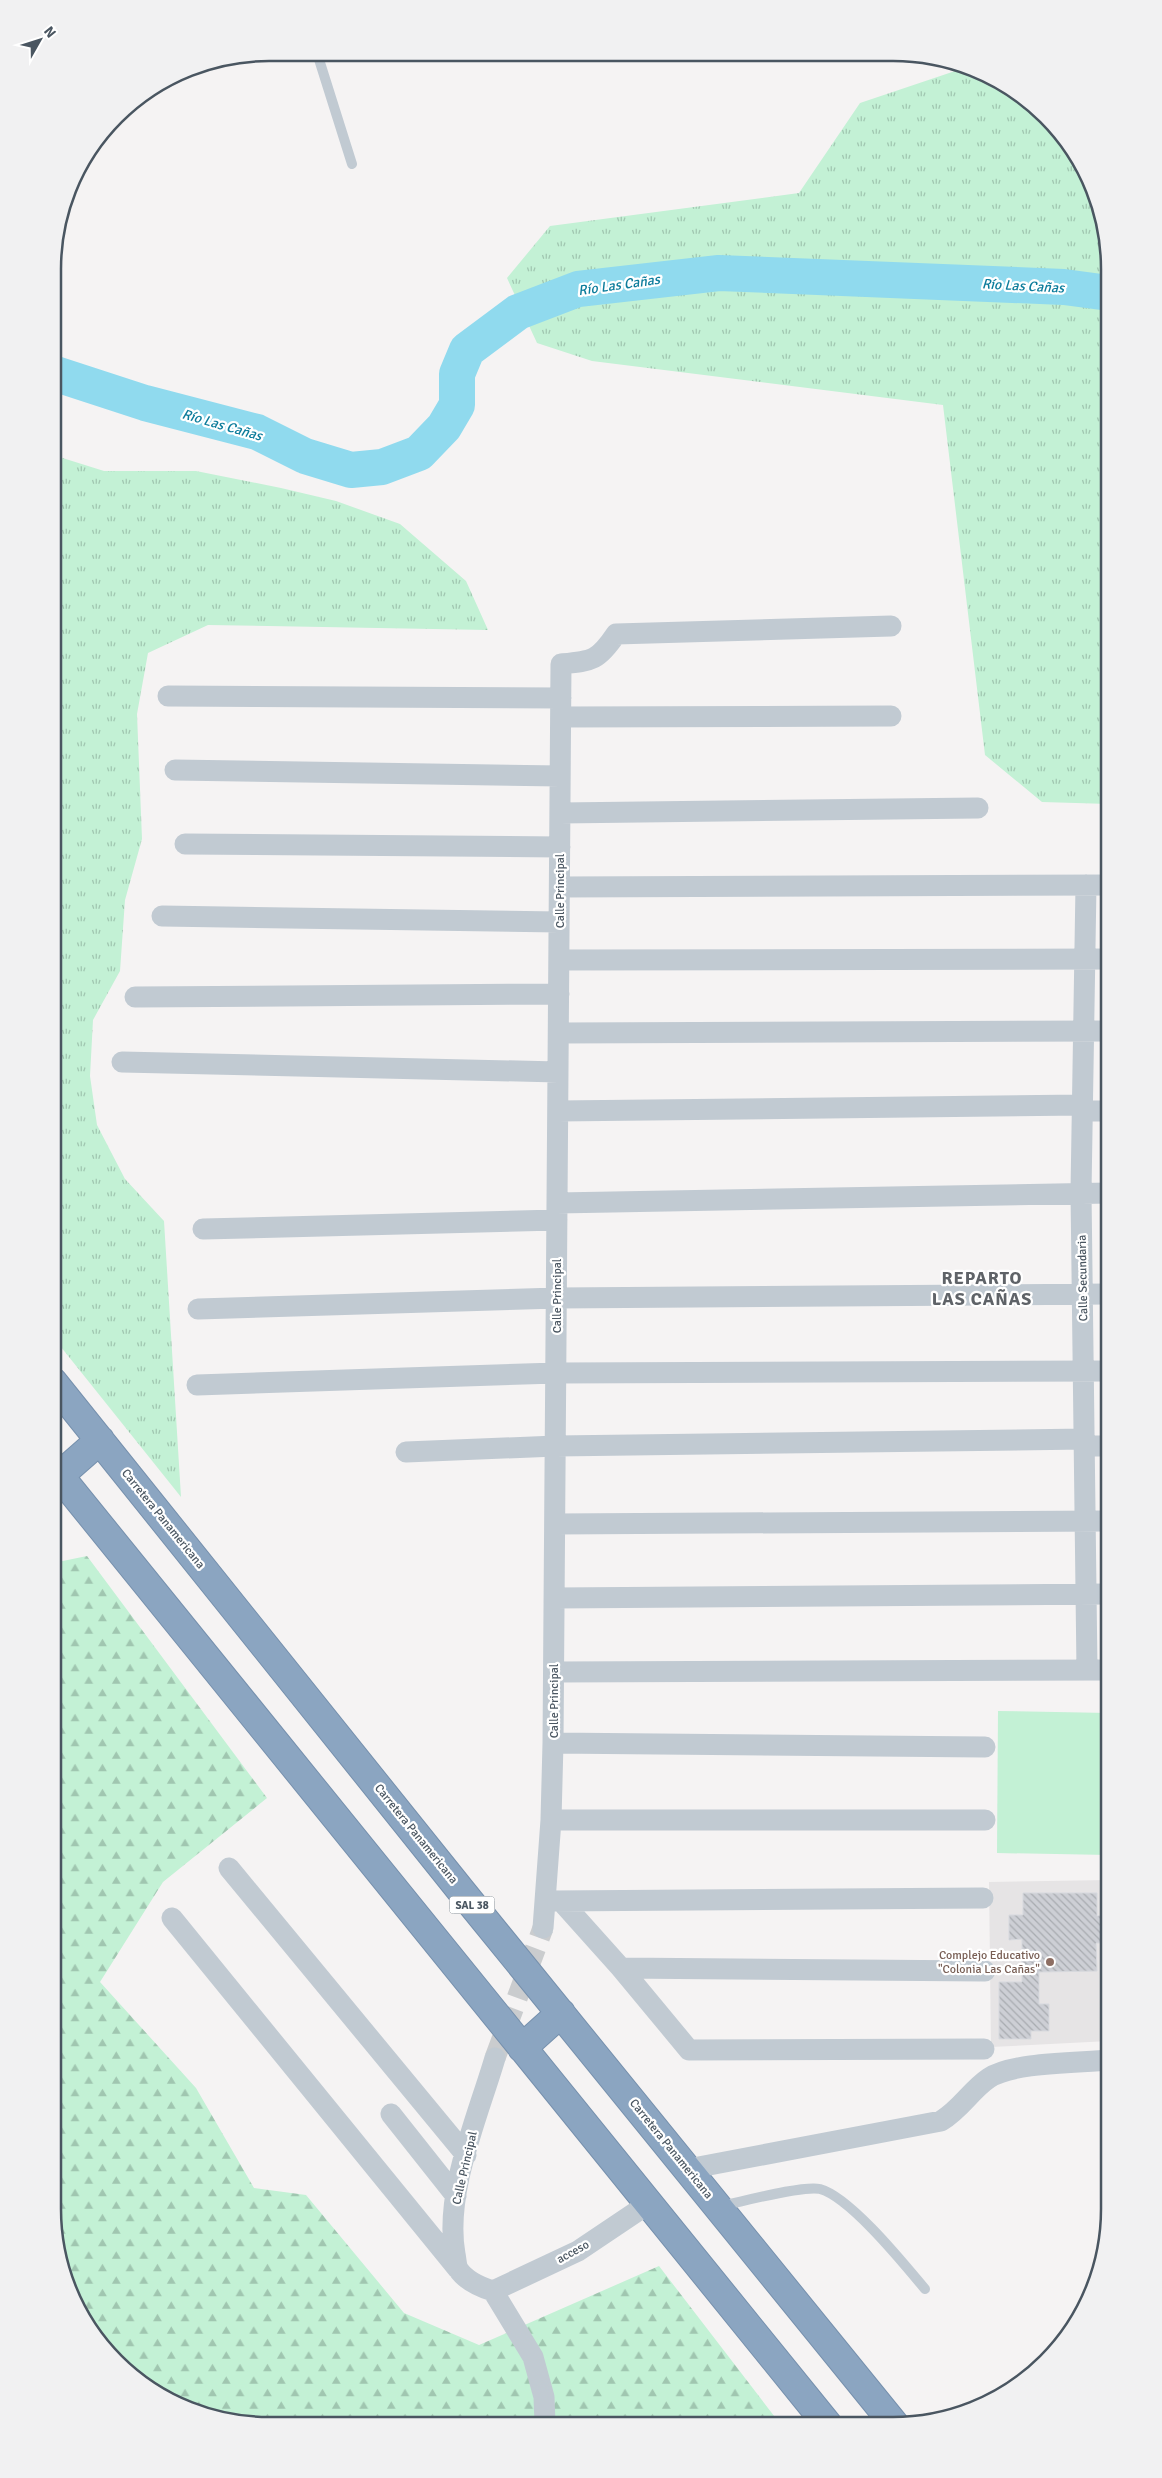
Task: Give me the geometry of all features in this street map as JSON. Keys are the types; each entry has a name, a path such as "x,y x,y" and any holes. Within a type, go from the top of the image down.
{"highway":[{"name":"Carretera Panamericana","path":"61,1392 889,2417"},
{"path":"61,1468 100,1440"},
{"path":"61,1478 821,2417"},
{"path":"522,2048 561,2013"}],"street":[{"name":"Calle Principal","path":"543,1928 553,1901 551,1820 556,1446 561,664 590,661 606,649 616,634 891,626"},
{"path":"168,696 891,716"},
{"path":"175,770 560,776"},
{"path":"560,813 978,808"},
{"path":"186,844 560,847"},
{"path":"560,887 1101,884"},
{"name":"Calle Secundaria","path":"1087,1670 1084,1294 1081,1192 1082,1108 1085,959 1101,892"},
{"path":"162,916 559,922"},
{"path":"559,960 1101,959"},
{"path":"135,997 559,994"},
{"path":"558,1033 1101,1031"},
{"path":"122,1062 558,1072"},
{"path":"558,1111 1082,1108 1101,1110"},
{"path":"203,1229 557,1212 1101,1193"},
{"path":"198,1309 557,1298 1101,1294"},
{"path":"197,1385 556,1373 1101,1371"},
{"path":"406,1452 556,1446 1085,1442 1101,1445"},
{"path":"555,1524 1101,1521"},
{"path":"554,1598 1101,1594"},
{"path":"554,1672 1101,1670"},
{"path":"553,1744 985,1747"},
{"path":"551,1820 986,1820"},
{"path":"229,1868 466,2155"},
{"path":"553,1901 982,1898"},
{"path":"553,1901 621,1968 689,2050 984,2049"},
{"path":"172,1918 458,2269 477,2286 493,2291 533,2357 544,2397 545,2417"},
{"path":"621,1968 985,1971"},
{"name":"Calle Principal","path":"458,2269 454,2245 456,2196 466,2155 496,2058"},
{"path":"688,2169 941,2121 954,2114 976,2088 1000,2072 1101,2061"},
{"path":"391,2114 456,2196"},
{"name":"acceso","path":"493,2291 578,2251 648,2204"}],"lane":[{"path":"320,61 352,164"},
{"path":"718,2207 799,2190 819,2189 838,2199 876,2233 925,2289"}],"shaded area":[{"name":"Complejo Educativo \"Colonia Las Cañas\"","path":"1101,1880 1101,2041 991,2047 989,1882"}],"green space":[{"path":"956,71 972,77 1008,96 1040,122 1073,165 1090,202 1097,229 1101,269 1101,804 1042,802 985,755 943,405 592,361 537,343 507,278 550,226 799,193 860,103"},
{"path":"61,458 104,471 196,471 336,501 400,524 466,581 488,630 208,625 148,653 137,714 142,839 125,900 120,971 93,1020 90,1076 97,1125 125,1179 164,1221 181,1497 61,1347"},
{"path":"87,1556 267,1798 163,1882 100,1982 196,2088 254,2188 306,2195 404,2313 479,2345 659,2266 775,2417 269,2417 242,2415 202,2406 165,2389 132,2365 113,2346 89,2313 72,2276 65,2249 61,2209 61,1561"},
{"path":"998,1711 1101,1713 1101,1855 997,1853"}],"building":[{"path":"1023,1893 1097,1893 1097,1916 1101,1916 1101,1943 1096,1943 1097,1971 1039,1972 1039,2004 1049,2004 1049,2031 1031,2031 1031,2039 999,2039 999,1982 1022,1982 1022,1939 1009,1940 1009,1915 1023,1915"}],"waterway":[{"name":"Río Las Cañas","path":"61,376 145,403 257,432 305,456 351,470 382,467 419,453 444,427 457,405 457,374 467,350 518,312 578,289 719,273 1064,287 1101,292"}],"tunnel":[{"path":"495,2058 543,1928"}],"place":[{"name":"Complejo Educativo \"Colonia Las Cañas\"","path":"1050,1962"}],"district":[{"name":"REPARTO LAS CAÑAS","path":"982,1288"}]}
